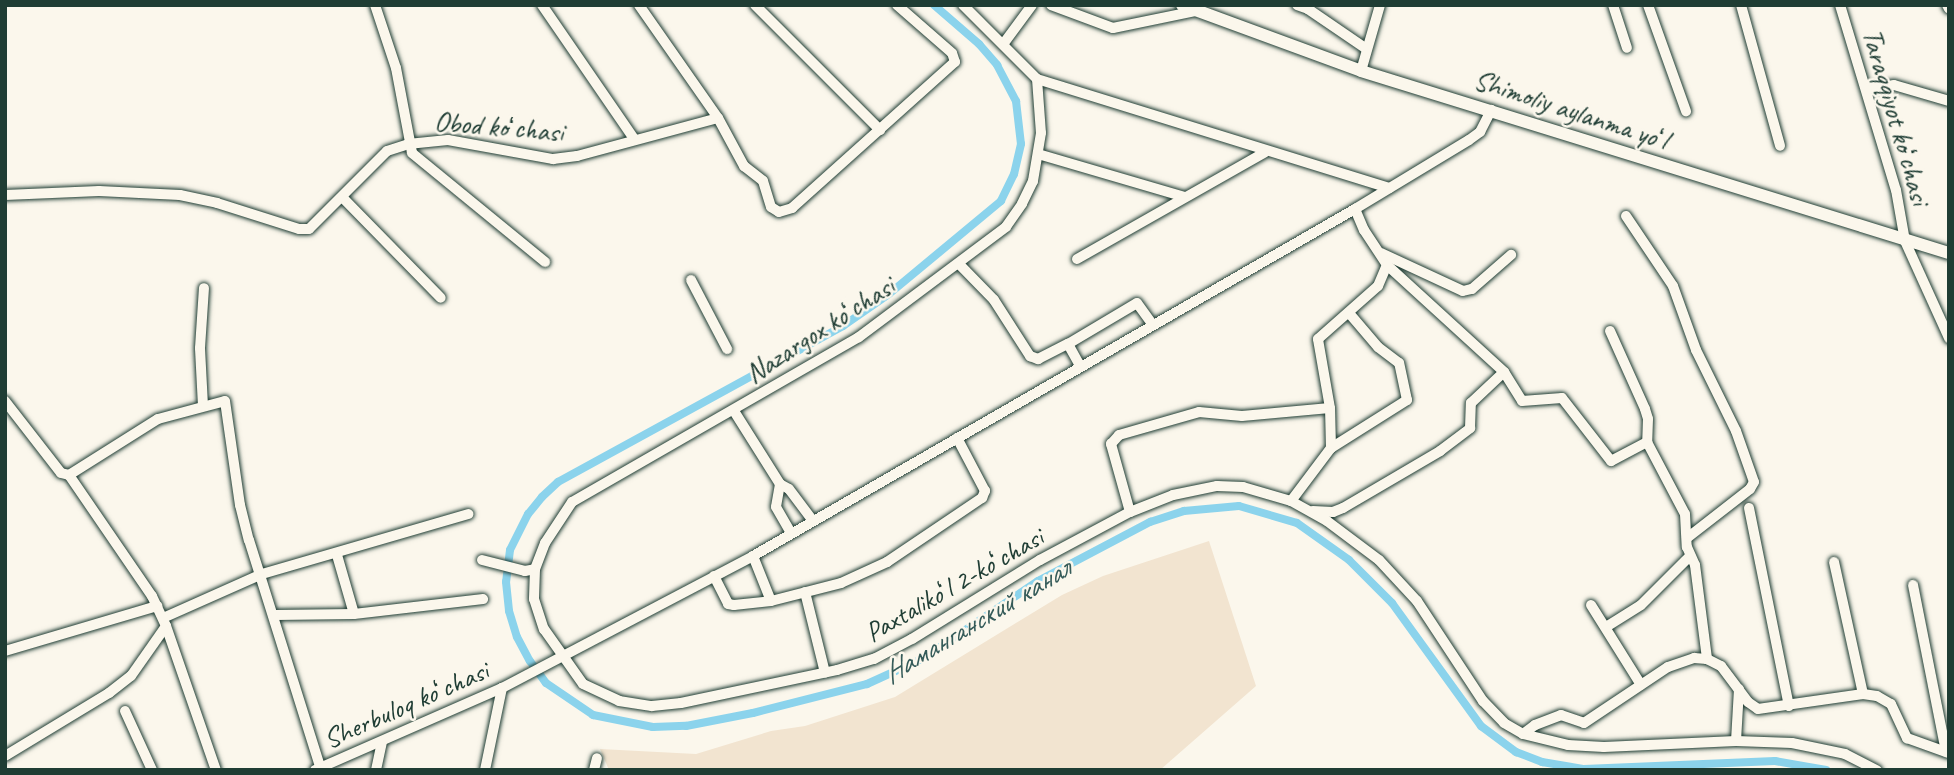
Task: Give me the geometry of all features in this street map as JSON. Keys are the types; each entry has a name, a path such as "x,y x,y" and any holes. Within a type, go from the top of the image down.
{"main road":[{"name":"Shimoliy aylanma yoʻl","path":"1182,5 1361,71 1949,253"}],"street":[{"path":"375,5 396,68 408,144 423,165 545,262"},
{"path":"542,5 634,139"},
{"path":"639,5 718,118 744,166 763,181 767,202 779,212 792,208 880,130 955,58 897,5"},
{"path":"755,5 880,130"},
{"path":"963,5 1004,43 1037,79 1265,152 1390,188"},
{"path":"1004,43 1032,5"},
{"path":"1051,5 1113,27 1196,11"},
{"path":"1297,5 1309,7 1365,48"},
{"path":"1361,71 1365,48 1380,5"},
{"path":"1613,5 1627,48"},
{"path":"1648,5 1686,111"},
{"path":"1741,5 1780,146"},
{"name":"Taraqqiyot koʻchasi","path":"1840,5 1896,190 1905,241 1949,338"},
{"name":"Nazargox koʻchasi","path":"562,657 537,612 530,570 550,533 572,502 859,337 1006,227 1022,204 1033,181 1041,133 1037,79"},
{"path":"1866,89 1894,85 1949,101"},
{"name":"Sherbuloq koʻchasi","path":"318,769 515,682 753,555 1356,209 1480,132 1491,110"},
{"name":"Obod koʻchasi","path":"5,195 99,191 180,195 217,203 299,229 314,225 387,150 408,144 448,140 553,159 578,156 718,118"},
{"path":"1077,259 1265,152"},
{"path":"1038,154 1185,197"},
{"path":"342,197 441,298"},
{"path":"1356,209 1364,230 1387,265 1504,372 1522,401 1558,397 1567,402 1611,461 1647,442"},
{"path":"1626,216 1664,268 1677,295 1696,350 1737,430 1754,482 1750,489 1687,538"},
{"path":"1380,253 1463,292 1472,289 1511,255"},
{"path":"959,264 994,300 1030,356 1038,359 1138,303 1153,324"},
{"path":"1331,448 1330,408 1318,339 1378,286 1387,265"},
{"path":"691,280 727,349"},
{"path":"202,406 200,348 204,288"},
{"path":"1291,501 1331,448 1407,400 1399,363 1378,347 1349,313"},
{"path":"1610,331 1648,419 1647,442 1685,514 1707,659"},
{"path":"1068,344 1080,366"},
{"path":"1309,511 1333,512 1343,508 1440,451 1470,428 1471,403 1504,372"},
{"path":"5,401 61,473 69,475 157,606 165,622 216,770"},
{"path":"69,475 152,422 225,401 240,506 275,615 318,769"},
{"path":"1129,512 1111,444 1119,435 1199,412 1242,416 1330,408"},
{"path":"734,411 780,484 787,487 813,521"},
{"path":"714,576 728,604 771,601 841,583 875,569 982,498 985,491 957,438"},
{"path":"780,484 776,507 791,533"},
{"name":"Paxtalikoʻl 2-koʻchasi","path":"562,657 583,684 620,701 652,706 681,703 825,673 884,654 1040,560 1129,512 1173,495 1217,486 1243,487 1291,501 1309,511 1352,538 1399,579 1483,701 1504,723 1523,734"},
{"path":"1749,508 1788,706"},
{"path":"5,756 109,693 131,676 165,622 262,574 337,555 468,514"},
{"path":"337,555 354,614"},
{"path":"753,555 771,601"},
{"path":"484,561 530,570"},
{"path":"1608,630 1641,606 1692,561"},
{"path":"1834,562 1863,694"},
{"path":"1913,585 1947,752"},
{"path":"805,592 825,673"},
{"path":"275,615 354,614 482,598"},
{"path":"1591,605 1641,685"},
{"path":"5,651 157,606"},
{"path":"1523,734 1561,715 1584,723 1681,662 1707,659 1721,666 1748,702 1758,709 1863,694 1877,696 1891,704 1907,738 1947,752"},
{"path":"1736,741 1739,687"},
{"path":"485,770 502,688"},
{"path":"125,710 152,770"},
{"path":"1523,734 1569,746 1736,741 1792,743 1844,754 1877,770"},
{"path":"376,770 382,742"},
{"path":"594,770 597,758"}],"shaded area":[{"path":"1209,541 1256,686 1160,770 609,770 600,749 696,754 771,731 805,726 895,697 1062,595 1103,576"}],"waterway":[{"name":"Наманганский канал","path":"934,5 979,44 997,65 1016,101 1021,144 1014,174 1001,201 889,294 843,326 558,482 542,497 528,514 510,550 506,582 509,611 517,637 546,683 593,715 653,727 686,726 753,713 867,684 922,659 1038,581 1150,522 1184,511 1239,506 1297,523 1349,560 1392,603 1481,726 1516,752 1542,762 1584,769 1775,761 1826,770"}]}
